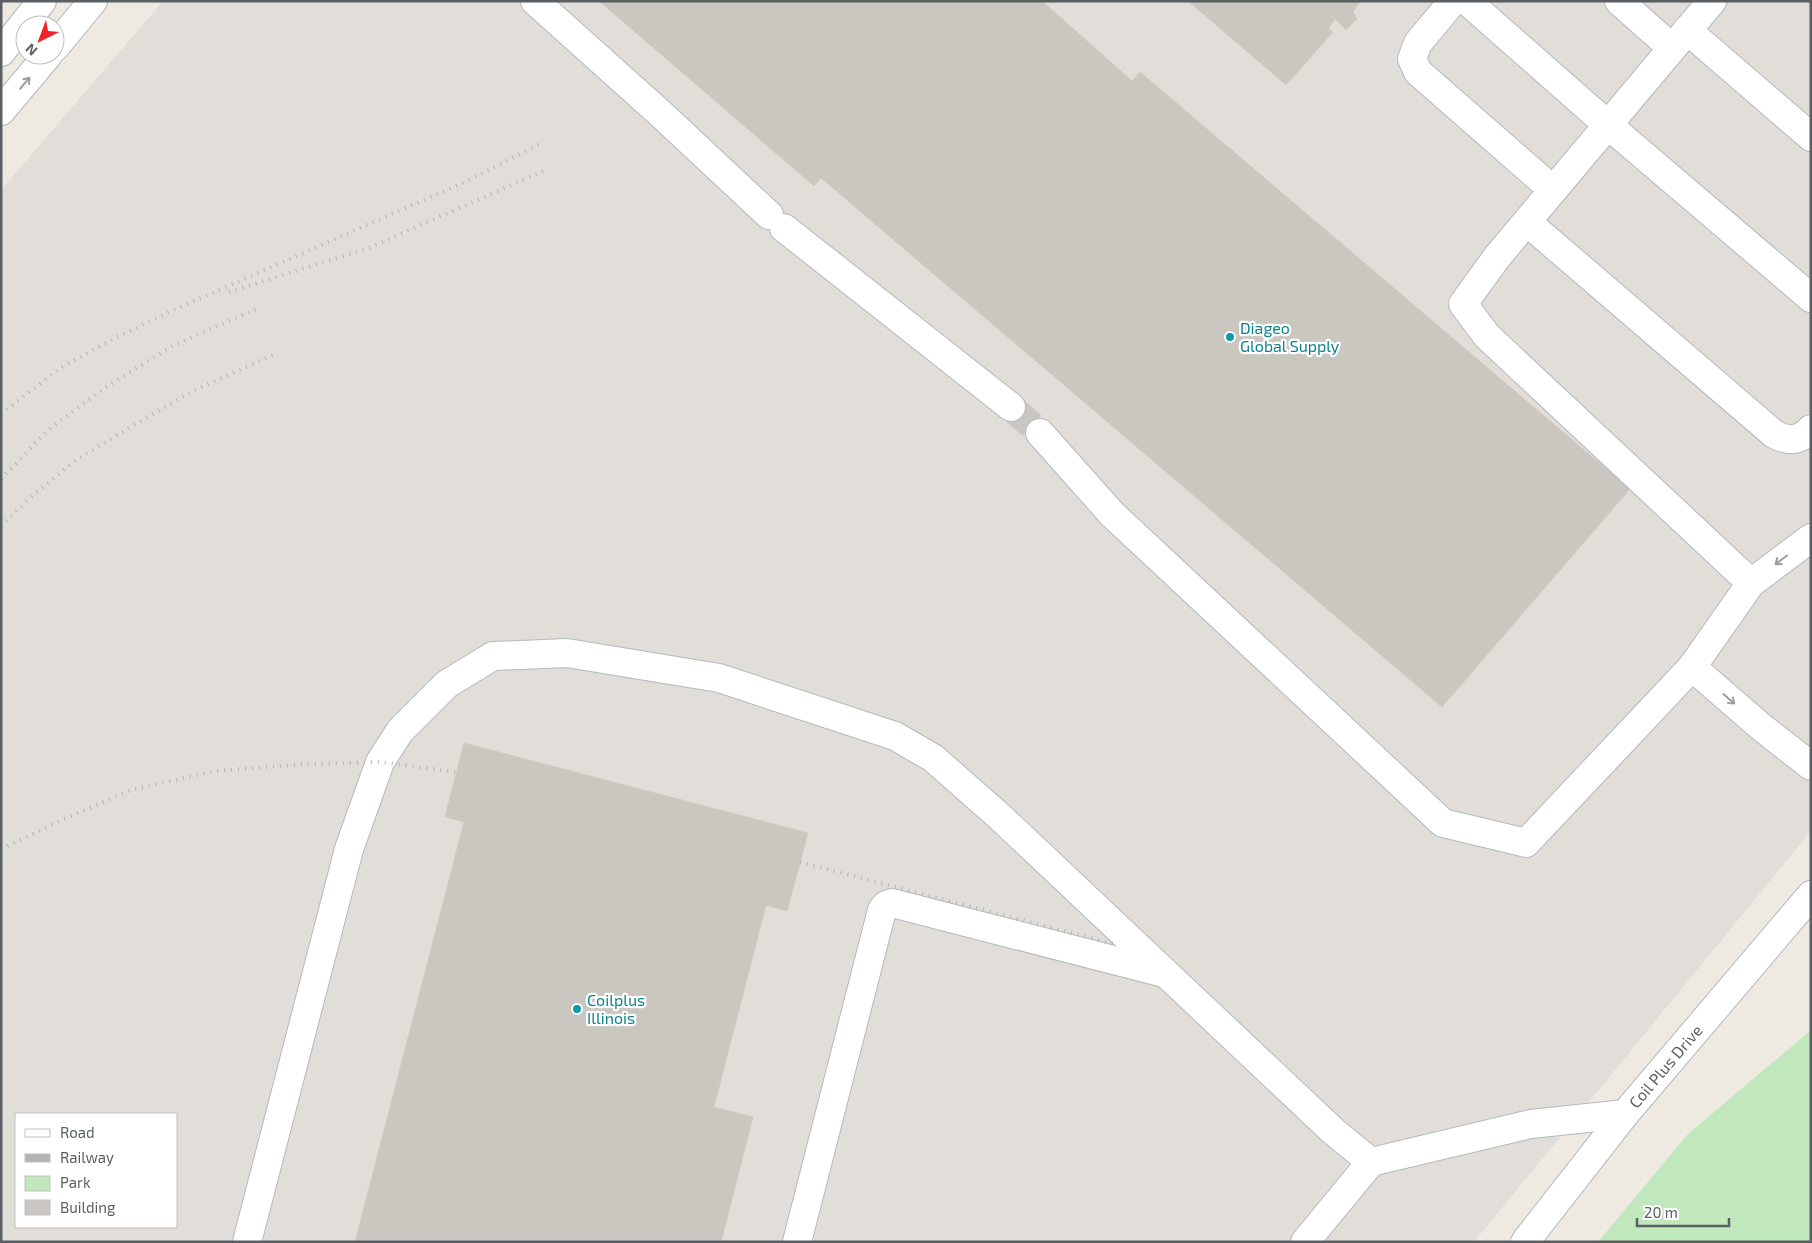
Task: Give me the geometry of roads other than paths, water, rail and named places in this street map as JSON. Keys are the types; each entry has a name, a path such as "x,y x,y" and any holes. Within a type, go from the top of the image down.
{"street":[{"path":"1,52 42,1"},
{"path":"65,35 93,1"},
{"path":"535,1 662,115 776,222 1011,407"},
{"path":"1453,1 1418,43 1412,59 1418,72 1553,190"},
{"path":"1467,1 1608,125 1811,298"},
{"path":"1619,1 1680,39 1811,137"},
{"path":"1712,1 1497,257 1463,304 1487,336 1751,583"},
{"path":"1,111 40,65"},
{"path":"1527,222 1774,434 1791,440 1804,436 1811,429"},
{"path":"1040,433 1112,514 1444,823 1526,843 1692,667 1751,583 1811,538"},
{"path":"247,1242 349,849 380,762 400,731 447,684 493,656 567,653 719,678 895,736 933,758 999,816 1333,1131 1371,1162"},
{"path":"1692,667 1760,726 1811,766"},
{"name":"Coil Plus Drive","path":"1525,1242 1625,1114 1811,895"},
{"path":"797,1242 882,910 886,906 892,903 1167,974"},
{"path":"1305,1242 1371,1162 1531,1124 1625,1114"}],"tunnel":[{"path":"1011,407 1040,433"}],"railway":[{"path":"1,414 60,368 117,337 176,309 467,181 540,144"},
{"path":"229,292 369,248 548,169"},
{"path":"1,479 49,429 106,387 174,345 259,308"},
{"path":"1,526 32,496 73,462 193,391 277,353"},
{"path":"1,849 131,790 215,771 306,764 380,762 456,772"},
{"path":"800,862 1114,944"}],"place":[{"name":"Diageo Global Supply","path":"1230,337"},
{"name":"Coilplus Illinois","path":"577,1009"}]}
